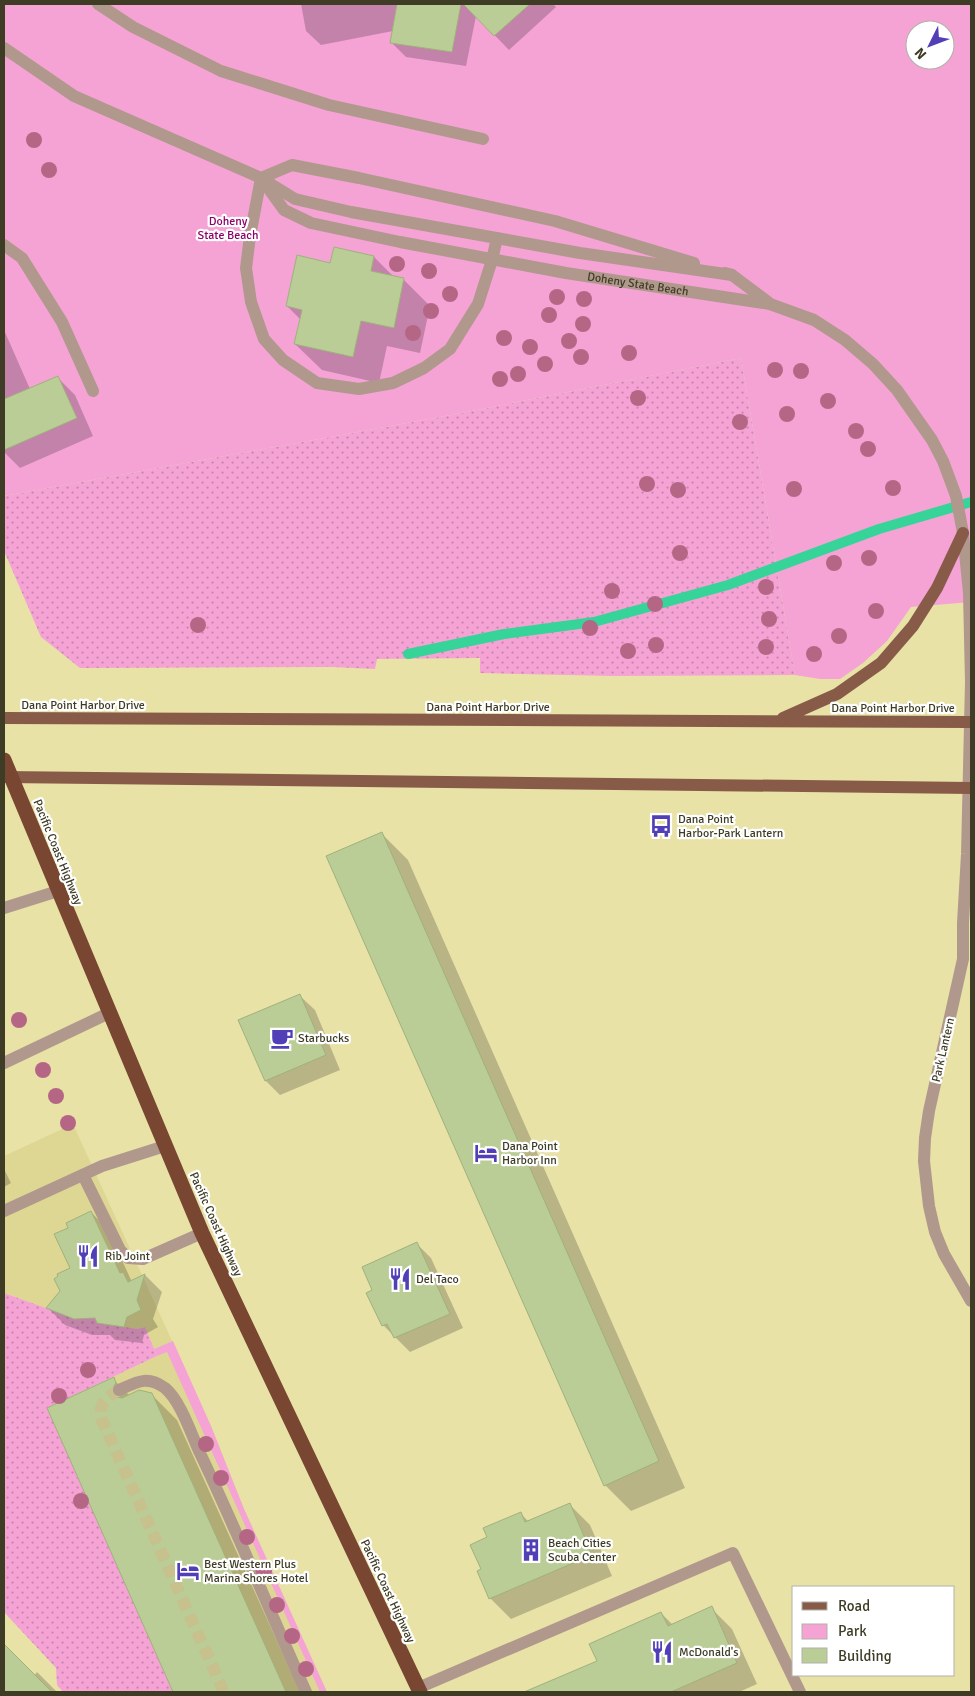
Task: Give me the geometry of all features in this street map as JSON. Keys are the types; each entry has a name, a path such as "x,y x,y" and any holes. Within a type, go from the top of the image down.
{"highway":[{"name":"Pacific Coast Highway","path":"4,760 7,777 58,891 202,1233 419,1690"}],"main road":[{"path":"776,721 837,694 881,663 913,626 928,603 963,533"},
{"name":"Dana Point Harbor Drive","path":"4,718 971,722"},
{"path":"7,777 970,788"}],"street":[{"path":"98,4 133,27 221,71 329,106 483,139"},
{"path":"4,48 74,96 261,178 295,199 351,212 580,253 732,275"},
{"name":"Doheny State Beach","path":"770,304 732,275 555,221 292,165 261,178 284,210 311,223 492,260 770,304 814,320 845,340 873,364 897,390 932,440 943,461 956,496 963,533 969,592 971,722"},
{"path":"261,178 246,268 251,302 264,339 283,360 317,383 359,389 393,382 424,368 450,349 478,304 497,238"},
{"path":"4,245 22,258 62,322 93,391"},
{"name":"Park Lantern","path":"971,722 963,959 929,1111 924,1161 928,1199 935,1232 944,1254 971,1301"},
{"path":"4,908 58,891"},
{"path":"4,1063 109,1013"},
{"path":"4,1211 102,1166 165,1146"},
{"path":"83,1176 120,1250 128,1258 143,1259 202,1233"},
{"path":"119,1390 146,1380 159,1385 172,1396 211,1476 306,1692"},
{"path":"419,1690 733,1553 792,1675"},
{"path":"792,1676 800,1692"}],"shaded area":[{"path":"73,1124 211,1426 244,1509 327,1692 173,1692 47,1408 157,1356 145,1327 138,1329 97,1323 4,1293 4,1156"}],"green space":[{"name":"Doheny State Beach","path":"4,4 971,4 971,602 911,607 887,641 863,663 840,679 820,679 795,675 741,358 451,415 4,496"},
{"path":"741,358 795,675 613,676 480,673 480,658 377,659 375,669 333,667 80,668 41,637 4,551 4,496 451,415"},
{"path":"4,1293 46,1308 95,1318 97,1323 138,1329 145,1327 157,1356 47,1408 173,1692 63,1692 57,1685 56,1668 4,1612"},
{"path":"173,1341 211,1426 244,1509 327,1692 320,1692 167,1352 157,1356 154,1349"}],"building":[{"path":"397,4 461,4 452,52 390,43"},
{"path":"463,4 530,4 494,36"},
{"path":"334,247 374,256 371,271 404,278 394,328 361,321 353,357 294,344 302,310 286,306 297,255 330,263"},
{"path":"58,376 77,418 4,450 4,399"},
{"path":"382,832 659,1461 604,1486 326,856"},
{"name":"Starbucks","path":"300,994 326,1055 265,1081 238,1020"},
{"name":"Rib Joint","path":"91,1211 120,1273 123,1272 128,1282 145,1274 137,1300 141,1310 127,1317 124,1327 97,1323 95,1318 74,1319 46,1308 60,1291 54,1279 58,1276 57,1274 70,1268 54,1234 68,1228 66,1223"},
{"name":"Del Taco","path":"417,1242 450,1314 394,1338 387,1324 382,1326 366,1293 372,1290 362,1267"},
{"path":"114,1377 116,1383 111,1390 115,1397 122,1398 139,1390 152,1393 286,1692 173,1692 47,1408"},
{"name":"Beach Cities Scuba Center","path":"570,1503 592,1555 489,1599 477,1571 481,1569 470,1545 487,1537 483,1528 521,1512 525,1522"},
{"name":"McDonald's","path":"712,1606 737,1663 671,1692 524,1692 597,1661 589,1644 661,1612 668,1626"},
{"path":"4,1644 52,1692 4,1692"}],"waterway":[{"path":"408,654 504,634 594,622 728,585 879,529 971,502"}],"tunnel":[{"path":"119,1390 104,1401 100,1413 101,1418 224,1692"}],"place":[{"name":"Dana Point Harbor-Park Lantern","path":"661,826"},
{"name":"Starbucks","path":"282,1038"},
{"name":"Dana Point Harbor Inn","path":"486,1153"},
{"name":"Rib Joint","path":"88,1256"},
{"name":"Del Taco","path":"400,1279"},
{"name":"Beach Cities Scuba Center","path":"531,1550"},
{"name":"Best Western Plus Marina Shores Hotel","path":"188,1571"},
{"name":"McDonald's","path":"662,1652"}]}
